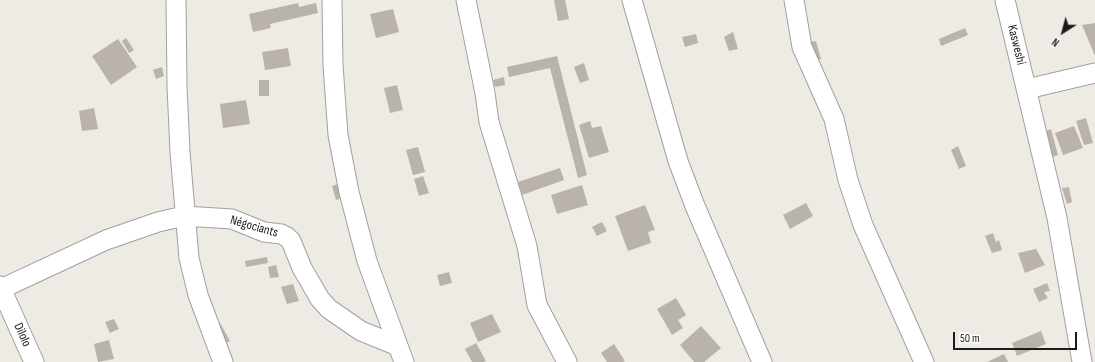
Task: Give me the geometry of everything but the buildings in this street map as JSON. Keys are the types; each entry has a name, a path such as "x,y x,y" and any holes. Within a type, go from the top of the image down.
{"street":[{"path":"176,0 176,86 184,216 189,258 198,295 223,362"},
{"path":"332,0 333,65 338,135 349,192 367,261 401,354"},
{"path":"466,0 485,93 489,122 527,246 537,305 566,362"},
{"path":"632,0 678,160 698,213 762,362"},
{"path":"794,0 802,47 834,119 848,180 863,225 924,362"},
{"name":"Kasweshi","path":"1005,0 1060,232 1082,362"},
{"path":"1027,89 1095,73"},
{"name":"Négociants","path":"1,287 106,240 158,222 184,216 232,219 264,232 281,234 287,237 291,241 302,268 320,299 329,309 361,331 401,354"},
{"name":"Dilolo","path":"1,287 34,362"}]}
